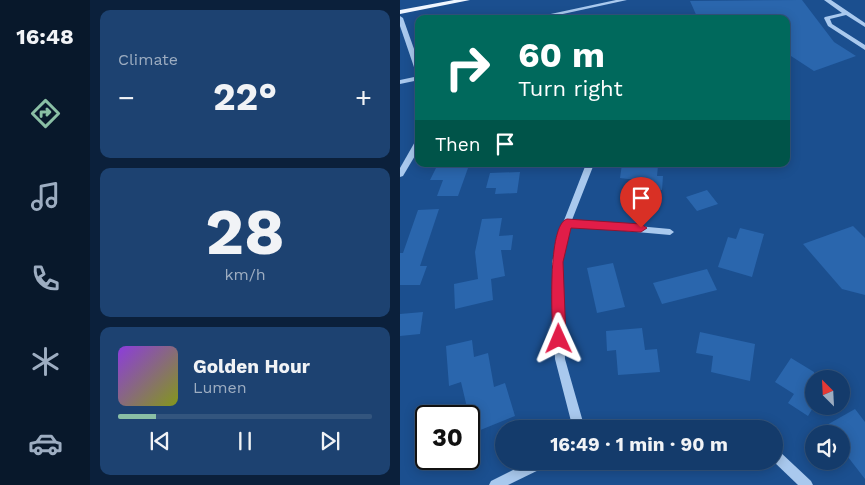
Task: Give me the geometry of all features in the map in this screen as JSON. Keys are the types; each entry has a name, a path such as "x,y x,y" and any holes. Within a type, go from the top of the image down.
{"main road":[{"path":"400,12 466,0"}],"street":[{"path":"549,15 624,0"},
{"path":"827,0 865,25"},
{"path":"847,13 827,18 830,25 865,48"},
{"path":"854,18 865,16"},
{"path":"400,18 415,61"},
{"path":"400,82 415,79"},
{"path":"400,174 415,149"},
{"path":"577,420 560,359 558,262 567,223 589,167"},
{"path":"567,223 670,232"},
{"path":"783,462 807,485"},
{"path":"495,485 526,470"}],"building":[{"path":"802,0 834,42 856,56 814,71 790,56 790,15 696,15 690,1"},
{"path":"622,167 658,167 657,176 663,176 662,190 636,188 637,180 620,178"},
{"path":"436,168 468,168 458,196 437,196 443,180 430,180"},
{"path":"520,172 517,193 495,194 496,188 486,188 490,173"},
{"path":"707,190 718,204 697,211 686,197"},
{"path":"439,209 420,266 427,266 420,285 400,285 400,253 403,253 418,210"},
{"path":"502,218 499,236 513,235 511,250 501,250 505,276 491,279 493,300 455,309 454,284 478,279 475,252 482,219"},
{"path":"853,226 865,238 865,295 842,289 803,244"},
{"path":"740,228 764,234 752,277 718,267 728,237 736,239"},
{"path":"613,263 625,307 597,313 587,268"},
{"path":"707,269 717,290 662,304 653,283"},
{"path":"423,312 420,334 400,336 400,314"},
{"path":"642,328 645,350 657,349 660,372 618,375 616,350 607,351 606,331"},
{"path":"700,332 755,344 750,381 711,372 713,356 696,353"},
{"path":"472,340 474,357 488,353 494,387 505,383 515,416 505,420 495,420 495,424 480,430 480,405 466,405 461,382 449,386 446,346"},
{"path":"791,358 811,370 805,370 805,414 788,403 794,394 775,382"},
{"path":"855,409 865,422 865,479 850,460 850,425 827,425 844,415 850,415 850,412"}],"route":[{"path":"559,339 558,262 567,223 641,228"}]}
